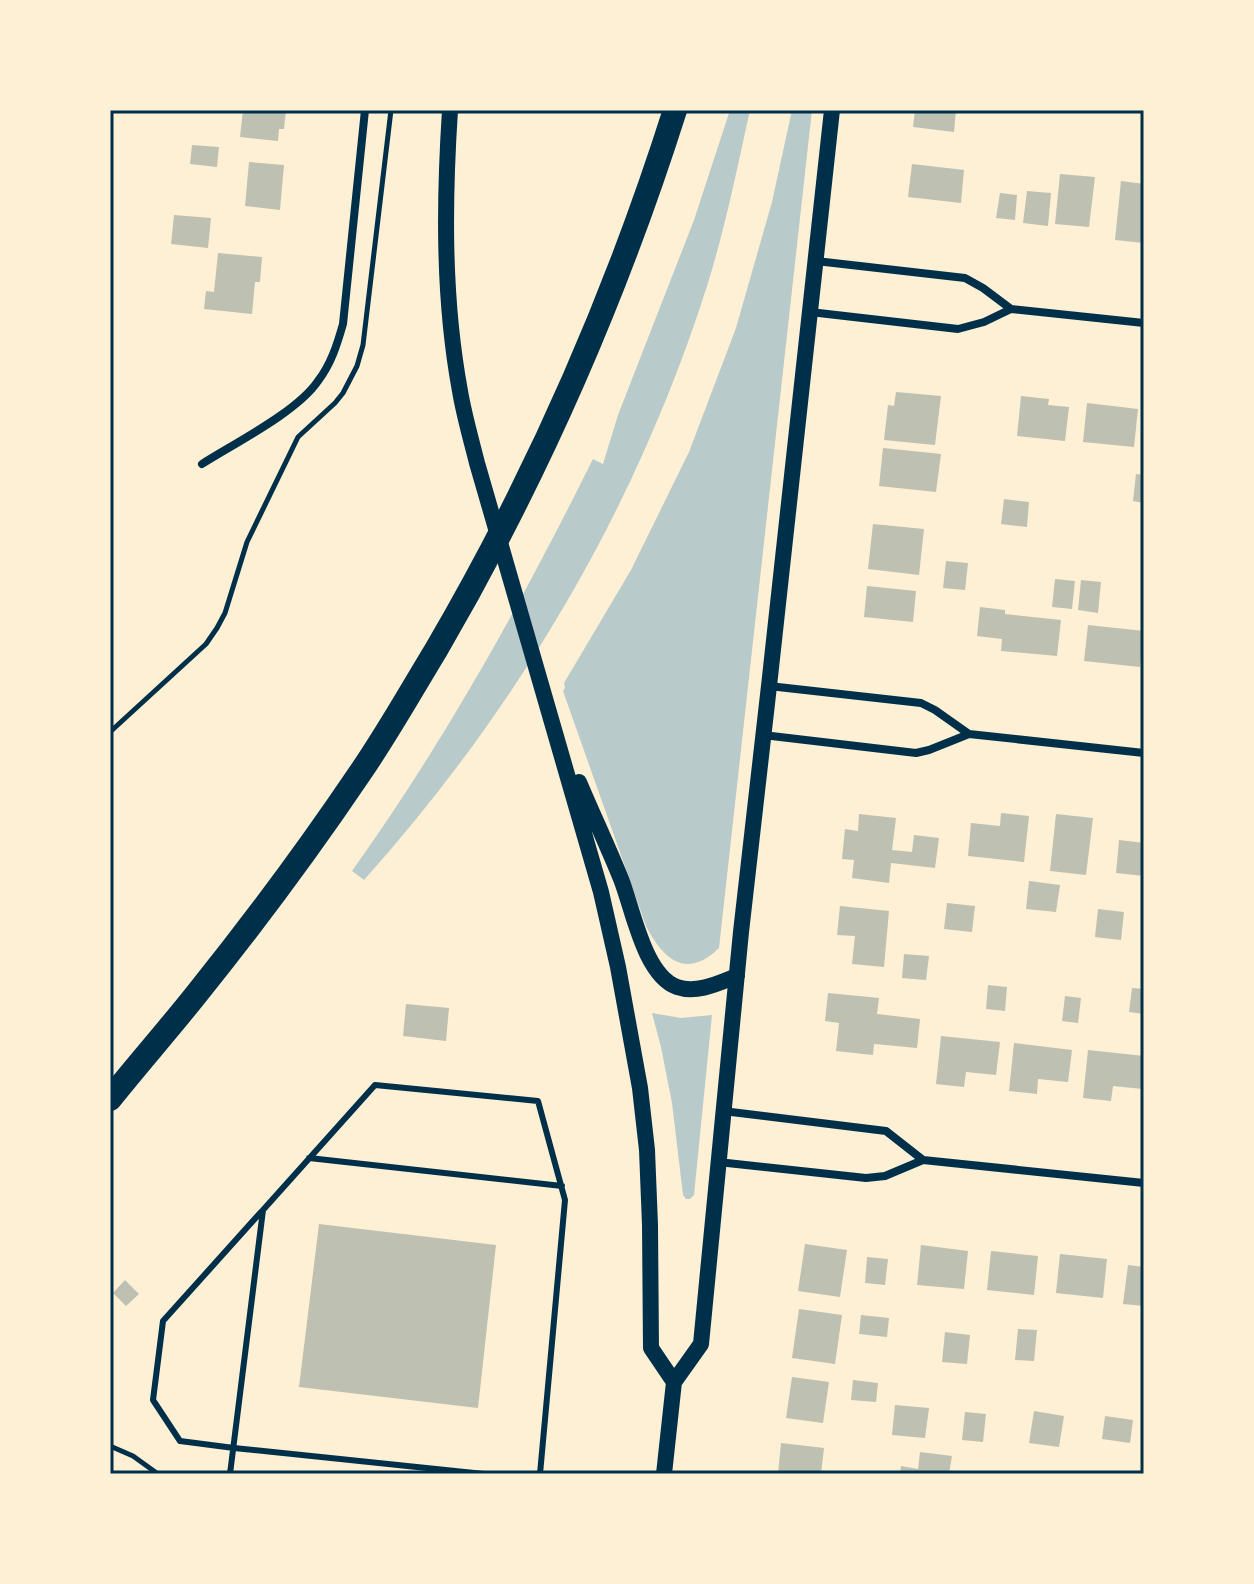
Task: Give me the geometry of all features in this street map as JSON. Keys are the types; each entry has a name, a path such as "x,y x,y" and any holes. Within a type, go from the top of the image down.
{"highway":[{"path":"110,1099 203,986 310,846 362,770 466,599 517,502 571,388 626,251 675,110"}],"main road":[{"path":"450,110 445,184 450,311 460,392 477,463 601,892 630,1030 647,1150 651,1348 674,1382"},
{"path":"664,1474 674,1382 701,1344 737,976 832,110"},
{"path":"548,711 622,883 642,943 658,971 666,981 685,989 707,987 737,976"}],"street":[{"path":"202,464 293,407 316,384 336,348 343,324 365,110"},
{"path":"815,261 965,278 1011,309 1144,323"},
{"path":"810,312 958,329 984,322 1011,309"},
{"path":"769,686 921,703 969,734"},
{"path":"763,735 916,753 969,734 1144,753"},
{"path":"723,1111 886,1131 923,1160"},
{"path":"718,1162 866,1178 885,1176 923,1160 1144,1183"}],"lane":[{"path":"484,1474 180,1441 153,1400 163,1321 375,1085 538,1101 565,1200 540,1474"},
{"path":"309,1158 562,1186"},
{"path":"230,1474 263,1210"}],"path":[{"path":"110,732 206,644 217,628 225,613 247,542 298,437 353,375 363,345 391,110"},
{"path":"110,1446 133,1456 158,1474"}],"shaded area":[{"path":"730,110 750,110 725,221 707,286 646,448 608,526 522,675 473,746 364,880 352,871 419,772 481,670 593,459 603,464 618,415 694,220"},
{"path":"792,110 812,110 719,948 707,958 686,964 668,956 646,926 563,691 564,683 631,570 689,452 736,328 772,202"},
{"path":"652,1013 681,1018 712,1015 694,1195 690,1199 683,1195 672,1103"}],"building":[{"path":"243,110 286,110 284,129 279,129 278,141 240,137"},
{"path":"915,110 956,110 954,132 913,127"},
{"path":"192,145 219,147 217,167 190,164"},
{"path":"249,162 284,165 280,210 245,206"},
{"path":"912,164 964,170 961,203 908,197"},
{"path":"1060,174 1095,177 1089,227 1055,224"},
{"path":"1121,181 1144,184 1144,243 1115,240"},
{"path":"1027,191 1051,193 1048,226 1023,223"},
{"path":"1000,193 1017,195 1015,220 996,218"},
{"path":"174,215 211,218 208,248 171,244"},
{"path":"218,253 262,257 260,282 255,282 252,314 204,309 206,291 214,292"},
{"path":"896,392 941,396 935,445 884,440 888,405 894,406"},
{"path":"1021,396 1049,399 1048,405 1069,407 1065,441 1017,436"},
{"path":"1087,403 1138,409 1134,447 1083,442"},
{"path":"883,448 941,454 936,492 879,486"},
{"path":"1136,474 1144,475 1144,503 1133,501"},
{"path":"1004,499 1029,502 1027,527 1001,524"},
{"path":"873,524 924,529 919,575 868,569"},
{"path":"946,561 968,563 965,590 943,588"},
{"path":"1055,579 1075,581 1072,609 1052,607"},
{"path":"1081,580 1101,582 1098,613 1078,610"},
{"path":"867,586 916,591 913,622 864,617"},
{"path":"980,607 1005,610 1005,614 1061,620 1057,656 1001,651 1002,639 977,636"},
{"path":"1088,625 1144,631 1140,667 1084,661"},
{"path":"1001,813 1029,816 1024,862 968,856 971,823 1000,826"},
{"path":"859,814 896,818 892,850 912,852 914,835 939,838 935,868 891,863 889,883 852,878 854,860 842,859 845,829 858,831"},
{"path":"1056,814 1093,818 1086,875 1050,871"},
{"path":"1119,840 1144,843 1144,876 1116,873"},
{"path":"1029,881 1060,885 1056,912 1026,909"},
{"path":"947,903 975,906 972,932 944,929"},
{"path":"840,906 889,911 884,967 852,964 855,936 837,935"},
{"path":"1098,909 1124,912 1121,940 1095,937"},
{"path":"904,954 929,956 926,980 902,978"},
{"path":"988,985 1007,987 1005,1011 986,1009"},
{"path":"1132,988 1144,989 1144,1014 1129,1012"},
{"path":"828,993 879,998 877,1014 920,1019 917,1048 874,1044 873,1055 836,1051 839,1023 825,1021"},
{"path":"1065,996 1081,998 1078,1023 1062,1021"},
{"path":"406,1004 449,1008 446,1041 403,1036"},
{"path":"941,1036 1000,1042 996,1075 966,1072 964,1087 936,1084"},
{"path":"1014,1043 1072,1050 1068,1082 1038,1079 1037,1094 1009,1091"},
{"path":"1088,1050 1144,1056 1143,1089 1113,1086 1111,1101 1083,1098"},
{"path":"319,1224 496,1245 478,1408 299,1387"},
{"path":"805,1244 847,1250 840,1297 798,1291"},
{"path":"921,1245 968,1251 964,1289 917,1285"},
{"path":"991,1251 1038,1256 1034,1295 987,1290"},
{"path":"1060,1254 1107,1259 1103,1298 1056,1293"},
{"path":"867,1257 888,1259 885,1285 865,1283"},
{"path":"1128,1265 1144,1267 1144,1306 1123,1304"},
{"path":"125,1280 139,1294 126,1306 113,1293"},
{"path":"799,1309 842,1315 835,1364 792,1358"},
{"path":"861,1315 889,1318 887,1337 859,1334"},
{"path":"1018,1329 1037,1330 1034,1361 1015,1360"},
{"path":"945,1332 970,1335 967,1364 942,1362"},
{"path":"792,1377 829,1382 823,1423 786,1418"},
{"path":"853,1380 878,1383 876,1402 851,1400"},
{"path":"895,1405 929,1408 925,1438 892,1435"},
{"path":"1034,1411 1064,1416 1059,1447 1029,1443"},
{"path":"965,1412 986,1414 983,1442 962,1440"},
{"path":"1105,1416 1133,1420 1130,1443 1102,1439"},
{"path":"781,1443 824,1448 821,1474 778,1474"},
{"path":"920,1452 952,1456 949,1474 900,1474 901,1466 918,1469"}]}
